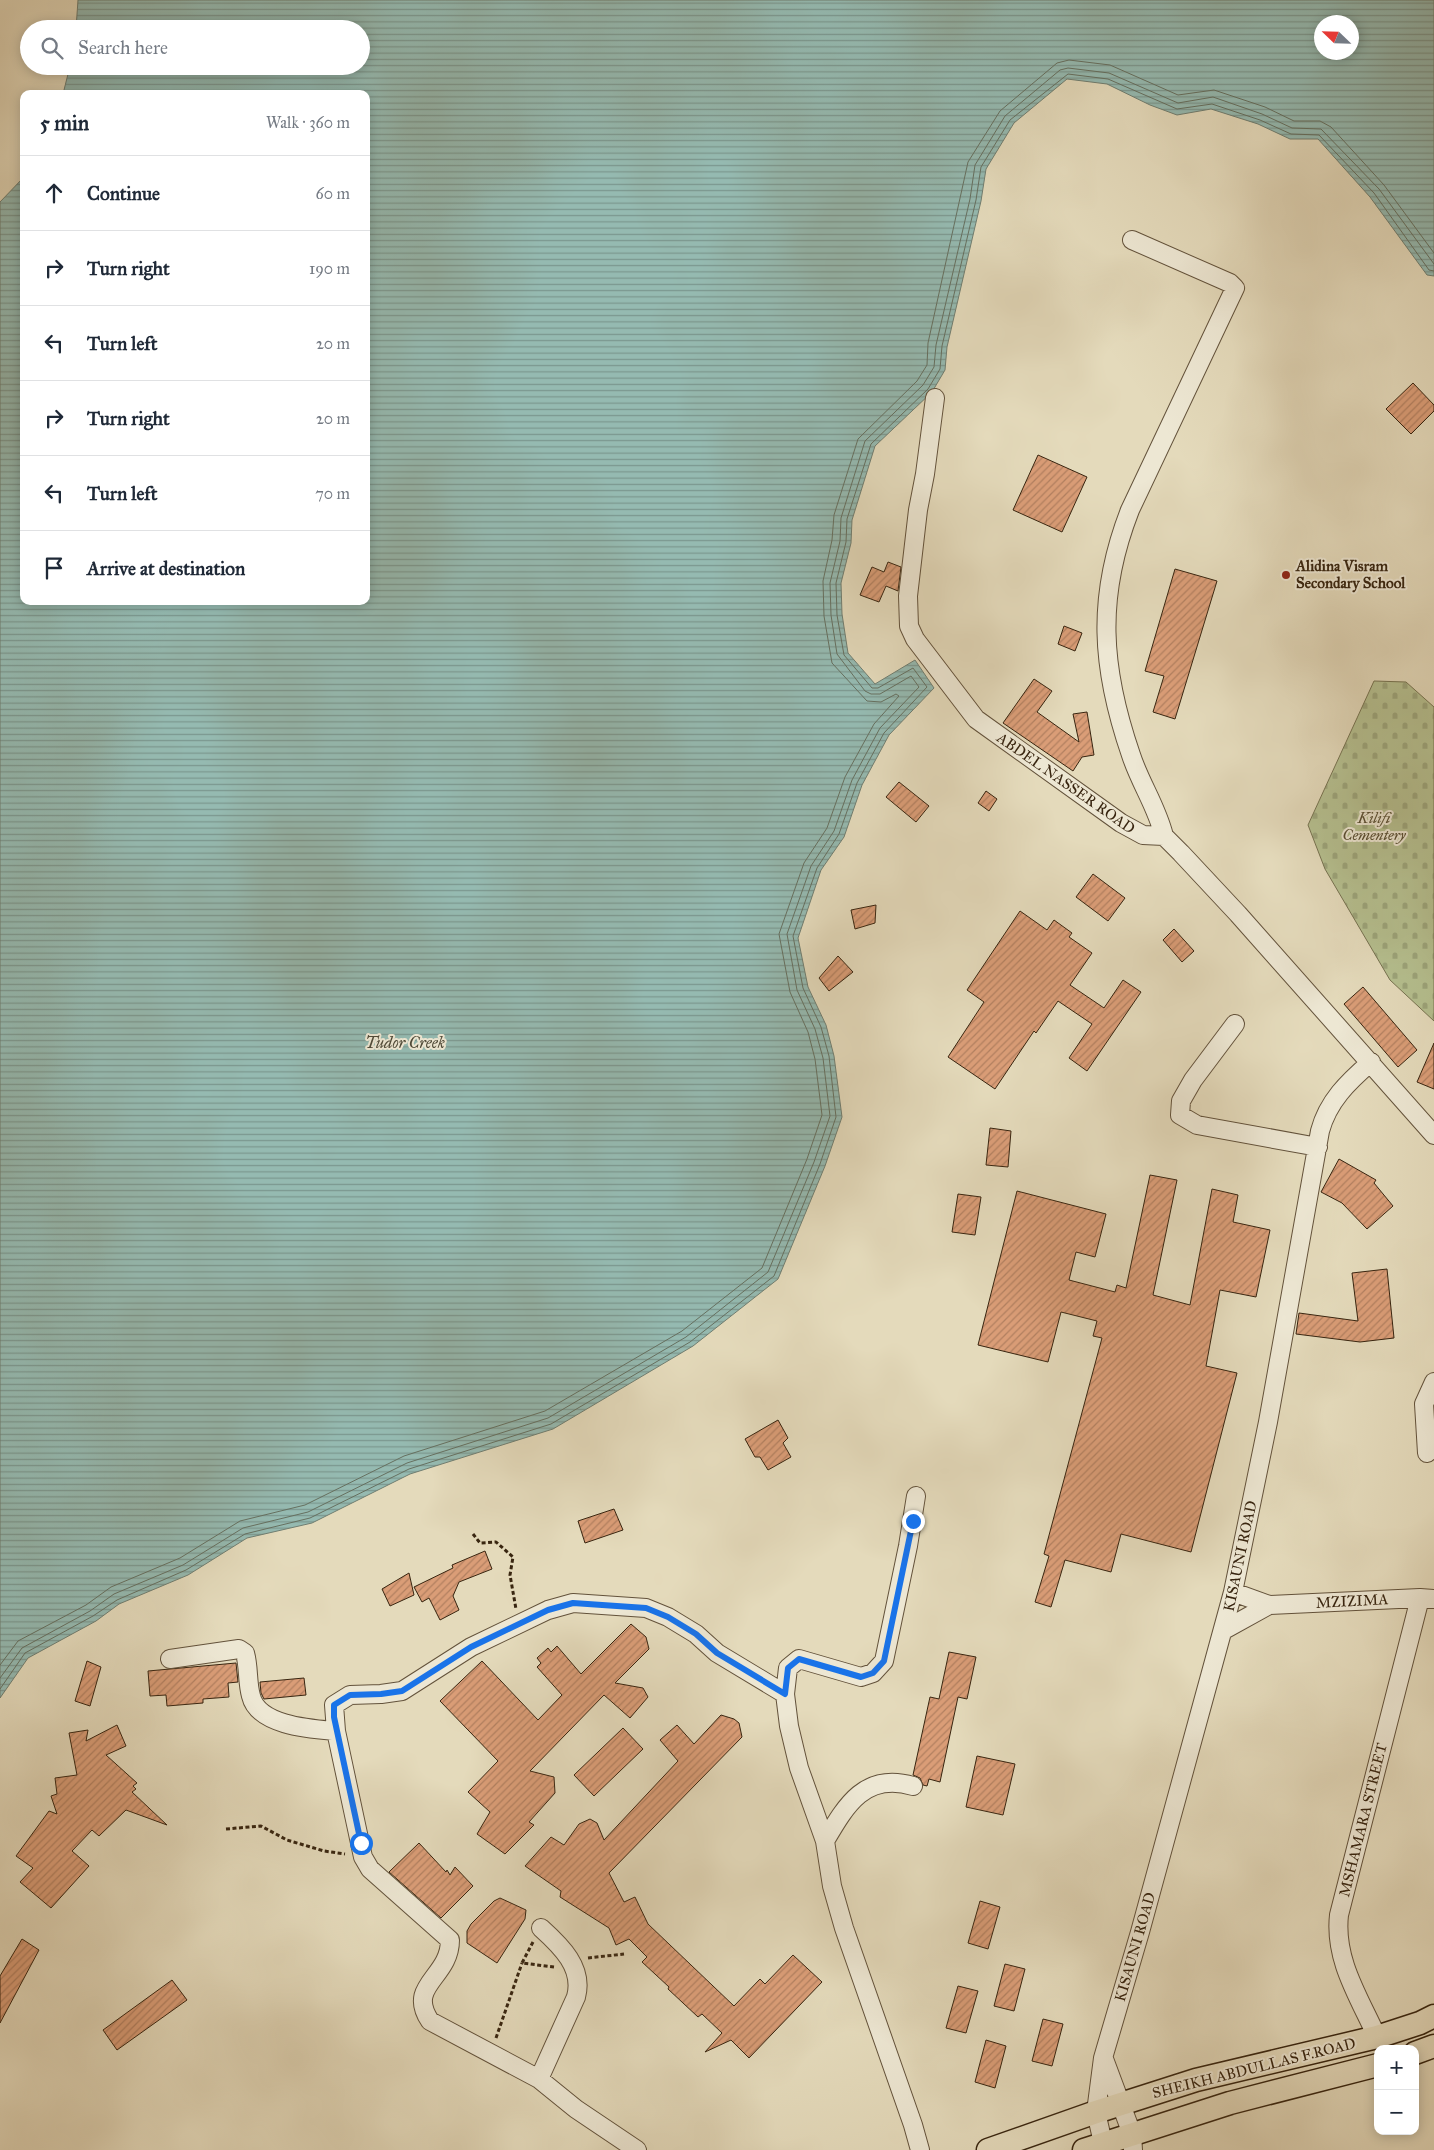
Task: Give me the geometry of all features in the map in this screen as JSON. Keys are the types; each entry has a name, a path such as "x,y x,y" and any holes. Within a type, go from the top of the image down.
{"main road":[{"name":"SHEIKH ABDULLAS F.ROAD","path":"988,2150 1096,2112 1196,2080 1377,2037 1420,2023 1434,2016"},
{"path":"1419,2052 1434,2046"},
{"name":"SHEIKH ABDULLAS F.ROAD","path":"1099,2148 1132,2142 1230,2103 1374,2066"}],"street":[{"path":"1132,240 1230,282 1235,288 1118,538 1110,577 1105,625 1110,681 1131,757 1159,817 1164,836 1222,896 1434,1135"},
{"name":"ABDEL NASSER ROAD","path":"935,398 925,474 918,510 908,596 908,626 915,639 976,719 1131,830 1143,834 1164,836"},
{"path":"1235,1024 1192,1080 1181,1101 1180,1115 1197,1125 1318,1147"},
{"name":"KISAUNI ROAD","path":"1096,2112 1103,2058 1224,1630 1268,1422 1326,1112 1349,1081 1371,1062"},
{"path":"1426,1453 1424,1404 1434,1382"},
{"path":"916,1496 908,1546 884,1661 873,1673 861,1677 799,1659 788,1668 785,1694 789,1726 799,1768 825,1841 832,1886 844,1928 920,2150"},
{"path":"1232,1592 1269,1605"},
{"name":"MZIZIMA","path":"1269,1605 1427,1599"},
{"name":"MSHAMARA STREET","path":"1377,2037 1342,1962 1337,1931 1339,1915 1427,1599"},
{"path":"637,2150 576,2109 539,2078 444,2029 428,2017 422,2007 422,2000 425,1991 447,1960 450,1940 370,1869 363,1857 336,1731 334,1705 350,1695 402,1691 471,1647 548,1610 573,1603 646,1608 668,1617 696,1634 717,1653 785,1694"},
{"path":"1224,1630 1269,1605"},
{"path":"170,1659 238,1648 245,1653 250,1695 259,1711 293,1727 336,1731"},
{"path":"825,1841 846,1804 867,1789 892,1782 913,1786"},
{"path":"539,2078 576,1997 579,1983 573,1966 562,1948 541,1928"},
{"path":"1103,2058 1121,2104 1132,2142"},
{"path":"1096,2112 1099,2148"}],"path":[{"path":"473,1534 480,1543 496,1542 513,1557 510,1575 519,1624"},
{"path":"226,1830 261,1826 287,1840 324,1851 363,1857"},
{"path":"491,2053 522,1963"}],"green space":[{"name":"Kilifi Cementery","path":"1374,681 1406,682 1434,707 1434,1021 1390,980 1325,869 1308,825"}],"water":[{"name":"Tudor Creek","path":"78,0 1434,0 1434,276 1427,275 1370,197 1318,139 1290,139 1258,124 1211,109 1177,115 1150,105 1107,84 1067,79 1014,123 986,169 981,201 947,347 945,370 932,392 875,446 852,520 851,543 841,583 842,614 848,653 875,684 915,660 934,688 889,735 862,785 844,837 821,870 798,938 808,987 826,1025 834,1056 842,1117 825,1166 778,1279 693,1346 553,1429 410,1474 312,1523 247,1538 188,1575 119,1604 96,1621 28,1658 0,1698 0,202 20,181 20,605 370,605 370,90 64,90 68,75 370,75 370,20 77,20"}],"building":[{"path":"1413,383 1434,405 1434,411 1411,434 1386,409"},
{"path":"1038,455 1087,477 1062,532 1013,510"},
{"path":"888,562 901,567 898,591 886,586 879,602 860,595 872,567 884,572"},
{"path":"1175,569 1217,581 1175,719 1153,712 1164,676 1145,671"},
{"path":"1064,626 1082,633 1075,651 1058,644"},
{"path":"1034,679 1052,691 1037,712 1079,742 1073,714 1087,712 1094,755 1082,757 1073,771 1003,723"},
{"path":"899,782 929,806 916,822 886,797"},
{"path":"986,791 997,799 989,811 978,803"},
{"path":"1093,874 1125,898 1108,921 1076,897"},
{"path":"876,905 875,923 855,929 851,910"},
{"path":"1020,911 1047,930 1054,920 1072,933 1069,937 1092,953 1070,985 1104,1008 1123,980 1141,992 1087,1071 1069,1058 1092,1024 1058,1001 1036,1033 1034,1031 995,1089 948,1057 984,1002 967,990"},
{"path":"1174,929 1194,951 1182,962 1163,940"},
{"path":"838,956 853,972 829,991 819,978"},
{"path":"1363,987 1417,1050 1398,1067 1344,1004"},
{"path":"1434,1043 1434,1089 1417,1082"},
{"path":"990,1128 1011,1131 1008,1167 986,1165"},
{"path":"1339,1159 1376,1180 1374,1183 1393,1206 1367,1229 1342,1203 1321,1192"},
{"path":"1150,1175 1177,1180 1153,1295 1190,1305 1212,1189 1238,1195 1233,1222 1270,1230 1256,1297 1220,1290 1206,1366 1237,1373 1191,1552 1121,1534 1111,1572 1065,1560 1051,1607 1035,1602 1049,1556 1044,1554 1102,1338 1093,1336 1097,1321 1061,1312 1048,1362 978,1345 1017,1191 1106,1214 1095,1257 1076,1252 1069,1280 1115,1292 1117,1285 1126,1288"},
{"path":"958,1194 981,1197 975,1235 952,1232"},
{"path":"1387,1269 1394,1338 1360,1342 1296,1334 1299,1313 1358,1321 1352,1273"},
{"path":"778,1420 788,1438 783,1443 791,1457 768,1470 760,1457 755,1457 745,1439"},
{"path":"614,1509 623,1530 585,1543 578,1521"},
{"path":"485,1551 492,1569 459,1582 453,1596 459,1610 440,1620 429,1598 422,1602 414,1587 453,1568 452,1565"},
{"path":"409,1573 414,1595 390,1606 382,1589"},
{"path":"631,1624 646,1637 649,1649 615,1683 643,1688 648,1697 630,1718 604,1695 530,1771 554,1777 555,1793 529,1822 534,1825 505,1854 477,1834 490,1812 468,1792 498,1761 440,1701 482,1661 538,1720 562,1695 537,1667 541,1663 537,1658 548,1648 551,1652 557,1646 581,1674"},
{"path":"949,1652 976,1657 967,1699 958,1697 940,1782 929,1779 927,1786 923,1785 920,1778 913,1775 930,1697 939,1699"},
{"path":"87,1661 101,1667 90,1706 75,1701"},
{"path":"236,1663 238,1682 228,1683 229,1697 203,1699 203,1703 167,1706 166,1695 150,1696 148,1671"},
{"path":"304,1678 306,1695 264,1699 261,1693 260,1682"},
{"path":"721,1715 734,1719 739,1723 742,1737 609,1873 624,1902 635,1897 648,1924 734,2006 760,1979 765,1984 793,1955 822,1982 749,2058 731,2040 705,2052 722,2033 702,2014 698,2017 668,1989 669,1987 642,1962 647,1957 629,1939 616,1945 609,1928 560,1897 561,1891 525,1866 551,1837 564,1845 579,1824 590,1819 597,1823 604,1840 678,1761 660,1740 677,1725 694,1744"},
{"path":"117,1725 126,1746 106,1755 137,1783 133,1786 136,1789 132,1792 167,1825 126,1810 99,1836 92,1830 72,1851 89,1866 51,1908 20,1882 33,1868 16,1856 49,1811 57,1814 51,1796 57,1794 55,1778 77,1775 69,1733 88,1730 86,1741"},
{"path":"623,1728 643,1749 594,1796 574,1775"},
{"path":"977,1756 1015,1764 1003,1815 966,1807"},
{"path":"419,1843 446,1872 447,1870 450,1875 455,1867 473,1886 441,1918 389,1872"},
{"path":"500,1898 526,1910 525,1919 497,1963 467,1943 467,1931 471,1924 494,1901"},
{"path":"980,1901 1000,1907 988,1949 968,1943"},
{"path":"22,1939 39,1950 0,2023 0,1976"},
{"path":"1005,1964 1025,1969 1014,2011 994,2006"},
{"path":"172,1980 187,2000 117,2050 103,2030"},
{"path":"958,1986 978,1991 966,2033 946,2028"},
{"path":"1043,2019 1063,2024 1052,2066 1032,2061"},
{"path":"986,2040 1006,2046 995,2088 975,2082"}],"place":[{"name":"Alidina Visram Secondary School","path":"1286,575"}],"route":[{"path":"361,1843 334,1717 334,1705 341,1699 350,1695 402,1691 471,1647 548,1610 573,1603 646,1608 668,1617 696,1634 717,1653 785,1694 788,1668 799,1659 861,1677 873,1673 884,1661 913,1521"}]}
